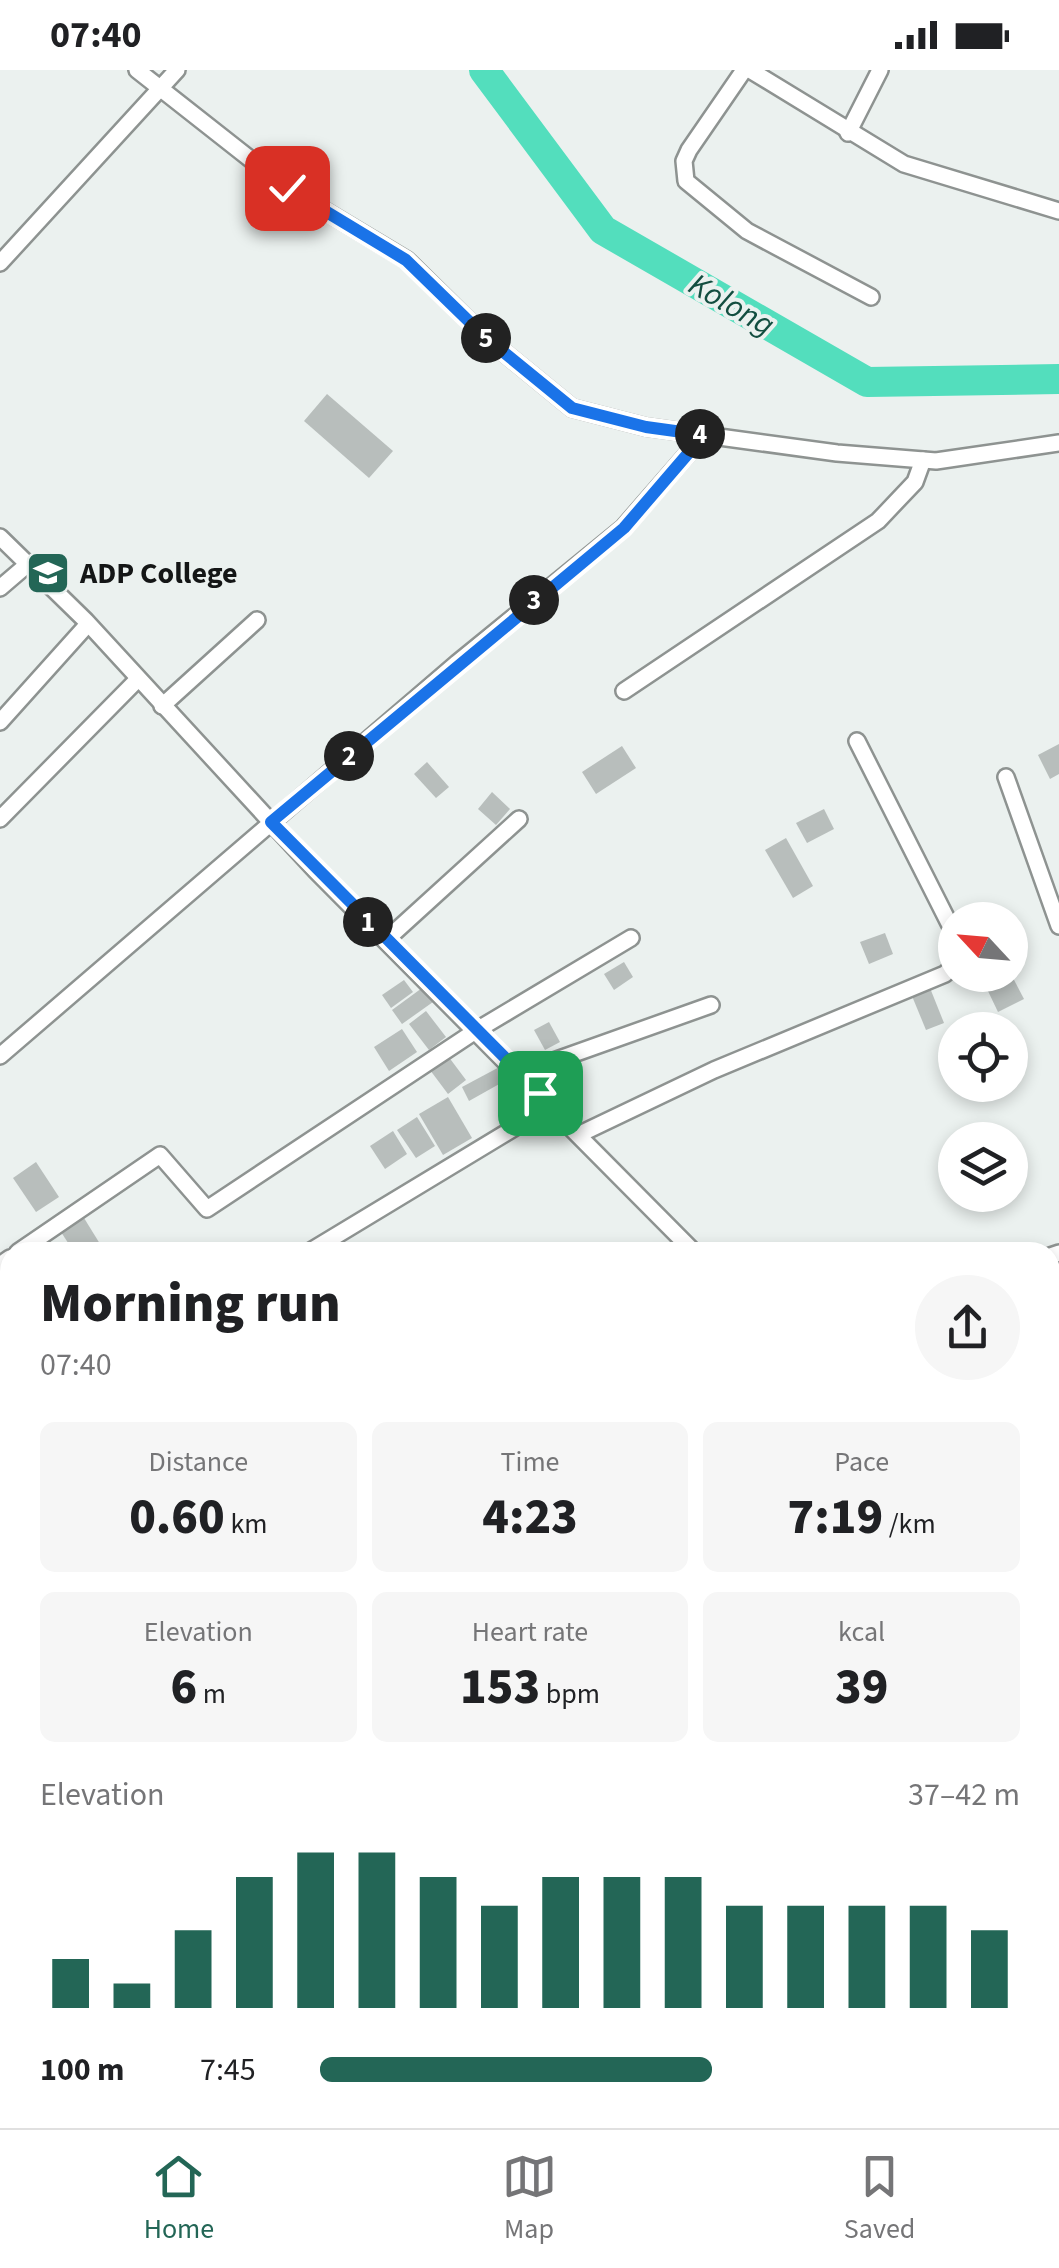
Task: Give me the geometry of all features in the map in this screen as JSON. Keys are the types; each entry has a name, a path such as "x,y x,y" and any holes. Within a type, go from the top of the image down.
{"street":[{"path":"137,70 287,188 406,260 484,336 572,408 646,427 923,460 1059,443"},
{"path":"0,263 177,70"},
{"path":"871,297 747,230 686,181 684,161 689,150 747,70 904,164 1059,212"},
{"path":"848,133 880,70"},
{"path":"0,1056 271,822 624,528 704,435"},
{"path":"624,691 878,521 916,482 923,460"},
{"path":"0,537 88,624 271,822 684,1242"},
{"path":"0,588 28,564"},
{"path":"162,706 257,620"},
{"path":"0,722 88,624"},
{"path":"0,819 138,679"},
{"path":"856,741 938,902"},
{"path":"1006,778 1059,926"},
{"path":"386,940 518,819"},
{"path":"33,1242 160,1155 207,1209 476,1030 631,938"},
{"path":"580,1134 714,1070 938,977"},
{"path":"520,1073 711,1005"},
{"path":"327,1242 552,1106"}],"building":[{"path":"327,394 393,451 369,478 304,421"},
{"path":"1059,744 1059,774 1050,779 1038,755"},
{"path":"622,746 636,768 596,794 582,772"},
{"path":"427,762 449,787 436,798 414,774"},
{"path":"492,792 510,809 496,825 478,809"},
{"path":"824,809 834,829 807,843 796,823"},
{"path":"786,838 813,886 793,898 765,850"},
{"path":"885,933 893,954 869,964 860,942"},
{"path":"624,962 633,977 614,990 604,974"},
{"path":"404,980 413,992 391,1008 382,995"},
{"path":"422,988 433,1002 402,1024 392,1010"},
{"path":"930,988 940,1012 938,1025 926,1030 912,996"},
{"path":"988,992 1020,992 1024,999 998,1012"},
{"path":"426,1011 446,1037 429,1050 409,1024"},
{"path":"549,1022 560,1042 545,1050 534,1030"},
{"path":"402,1029 417,1052 389,1071 374,1047"},
{"path":"445,1052 466,1080 448,1094 427,1066"},
{"path":"505,1064 512,1077 469,1101 462,1087"},
{"path":"448,1097 472,1138 443,1155 419,1114"},
{"path":"417,1117 435,1146 416,1158 397,1130"},
{"path":"393,1131 407,1154 385,1169 370,1146"},
{"path":"36,1162 59,1197 36,1212 13,1178"},
{"path":"84,1218 99,1242 68,1242 61,1232"}],"waterway":[{"name":"Kolong","path":"484,70 603,230 867,382 1059,379"}],"place":[{"name":"ADP College","path":"48,573"}],"route":[{"path":"287,188 406,260 484,336 572,408 646,427 704,435 624,528 271,822 540,1093"}]}
